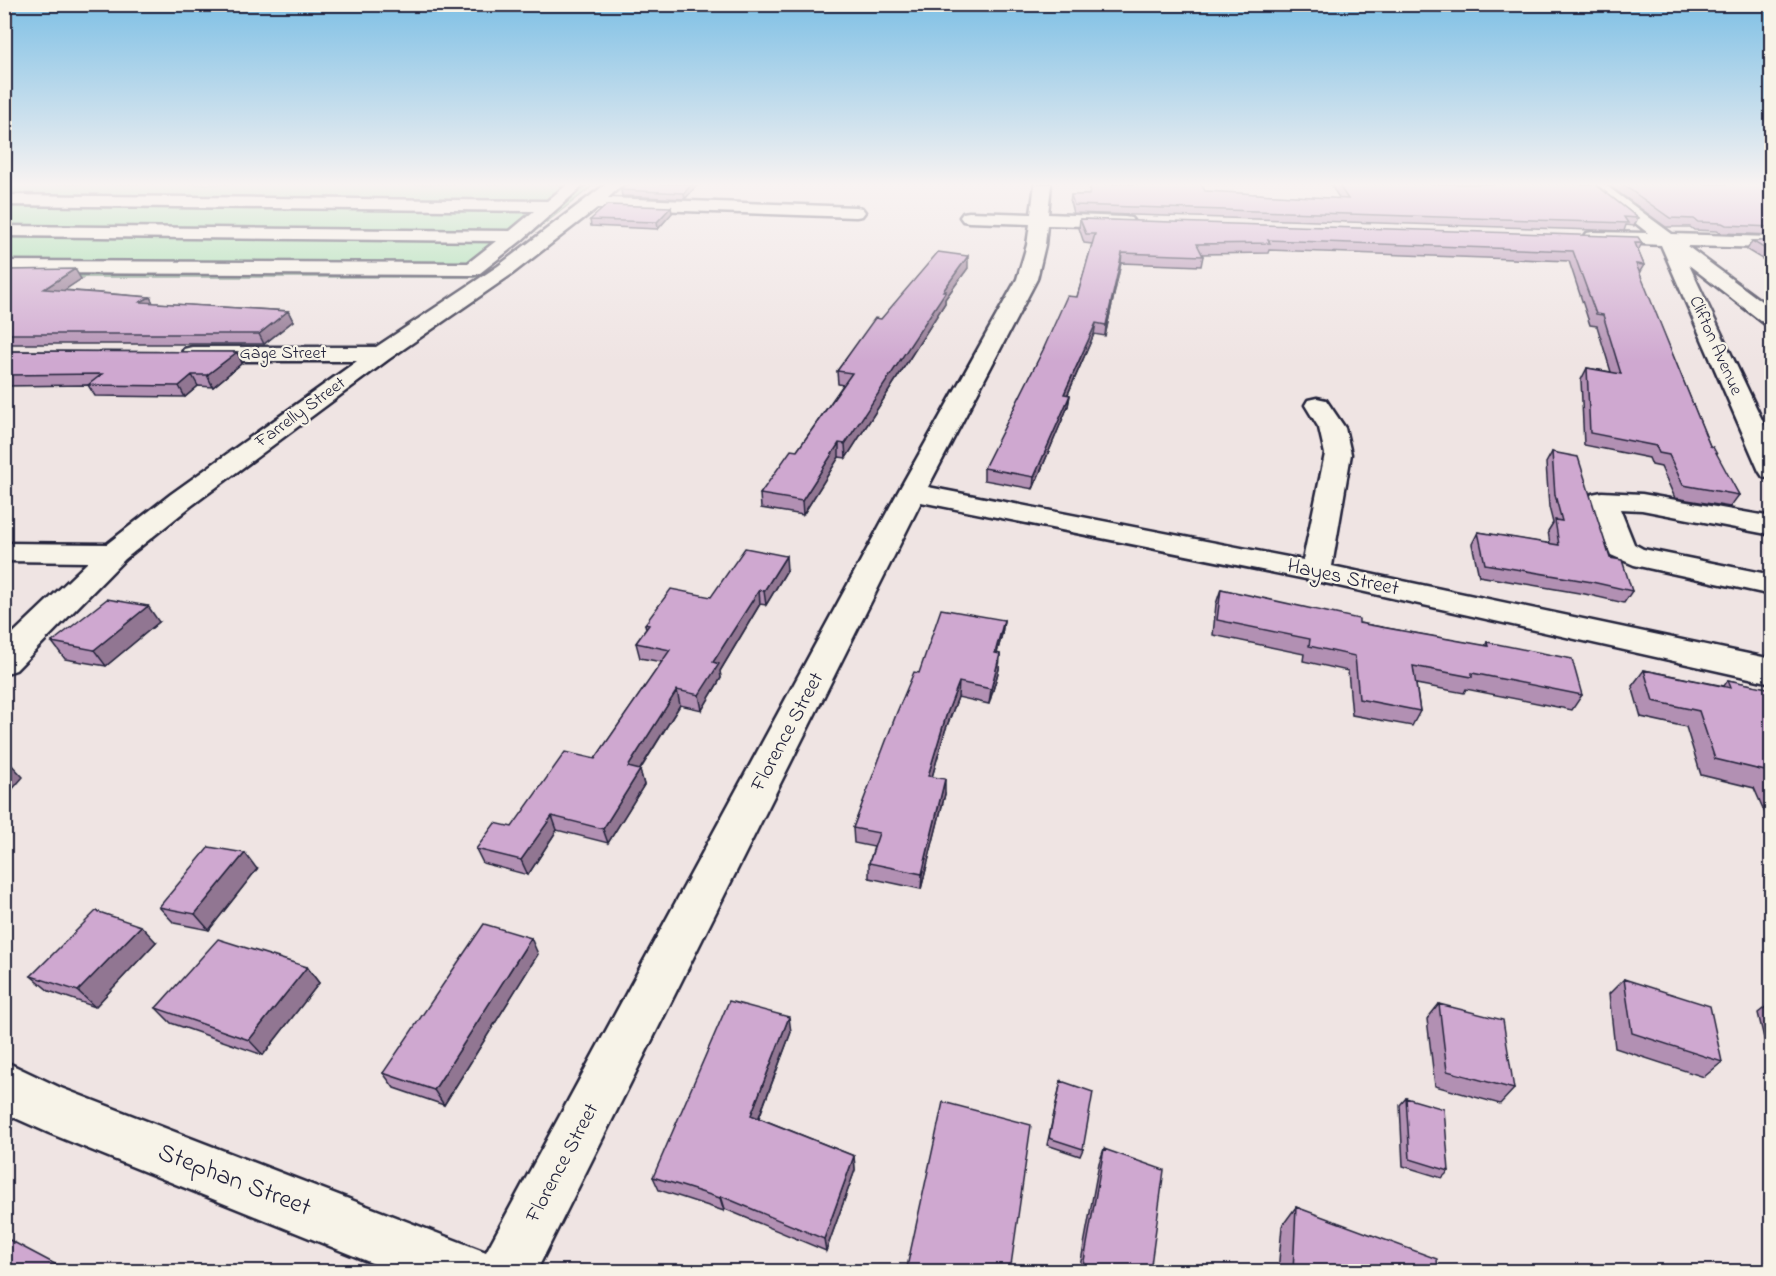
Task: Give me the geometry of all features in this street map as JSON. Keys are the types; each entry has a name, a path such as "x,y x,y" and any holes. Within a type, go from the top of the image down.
{"street":[{"path":"4,267 473,270 506,244"},
{"name":"Farrelly Street","path":"4,662 114,553 182,500 381,354 505,270 540,244"},
{"name":"Florence Street","path":"506,1272 912,492 1027,279 1036,244"},
{"name":"Clifton Avenue","path":"1670,244 1772,471"},
{"path":"1673,244 1772,320"},
{"name":"Gage Street","path":"169,354 381,354"},
{"path":"1316,572 1338,454 1332,428 1317,405"},
{"name":"Hayes Street","path":"912,492 1316,572 1772,671"},
{"path":"1772,526 1642,502 1602,500 1621,549 1634,556 1772,585"},
{"path":"4,552 114,553"},
{"name":"Stephan Street","path":"4,1086 49,1108 466,1272"}],"green space":[{"path":"5,244 519,244 476,277 5,277"}],"building":[{"path":"1092,244 1230,244 1197,244 1203,256 1122,253 1106,325 1096,323 1064,394 1070,395 1034,477 984,468 1043,350 1067,296 1077,297"},
{"path":"1366,244 1635,244 1644,265 1636,264 1710,446 1713,447 1739,495 1683,485 1669,455 1659,453 1656,446 1590,433 1587,368 1621,374 1603,315 1596,314 1573,251"},
{"path":"1756,244 1772,244 1772,253"},
{"path":"938,252 968,256 845,444 839,443 802,501 760,494 791,450 797,451 852,373 837,371 875,318 881,319"},
{"path":"75,269 44,289 150,297 140,302 288,311 259,334 4,334 4,270"},
{"path":"4,351 237,352 207,375 192,375 179,386 88,385 102,374 4,375"},
{"path":"1552,452 1578,457 1610,558 1622,560 1632,591 1485,564 1478,532 1559,545 1555,520 1562,521 1555,495"},
{"path":"745,548 786,556 764,591 759,590 713,662 719,664 699,695 677,690 628,767 640,770 603,829 552,816 521,860 476,849 495,823 512,827 565,752 595,759 670,650 636,643 649,625 645,624 671,589 711,597"},
{"path":"1221,589 1359,619 1359,623 1488,646 1487,642 1572,659 1582,695 1472,673 1472,677 1413,666 1420,711 1359,699 1355,656 1309,646 1310,639 1217,620"},
{"path":"107,599 148,606 94,650 52,642"},
{"path":"941,609 1004,620 995,653 1000,654 991,689 959,682 946,716 928,776 945,779 922,874 869,863 879,833 853,828 914,672 919,673"},
{"path":"1644,670 1731,688 1728,680 1772,689 1772,777 1769,772 1715,759 1699,711 1653,701"},
{"path":"209,847 245,853 195,914 159,907"},
{"path":"96,911 141,926 78,991 31,976"},
{"path":"484,924 531,938 434,1090 383,1073"},
{"path":"218,939 307,967 249,1040 156,1008"},
{"path":"1624,979 1710,1006 1722,1062 1632,1033"},
{"path":"729,1001 789,1017 751,1115 854,1156 824,1239 721,1196 720,1198 653,1177"},
{"path":"1439,1004 1503,1020 1514,1089 1447,1071"},
{"path":"1768,1005 1772,1006 1772,1020"},
{"path":"1061,1081 1093,1092 1083,1149 1049,1138"},
{"path":"1406,1098 1444,1109 1449,1171 1410,1159"},
{"path":"943,1102 1031,1125 1010,1272 922,1272 907,1267"},
{"path":"1104,1149 1164,1170 1150,1272 1082,1272"},
{"path":"1296,1207 1437,1259 1438,1272 1293,1272"},
{"path":"4,1237 70,1272 4,1272"}]}
